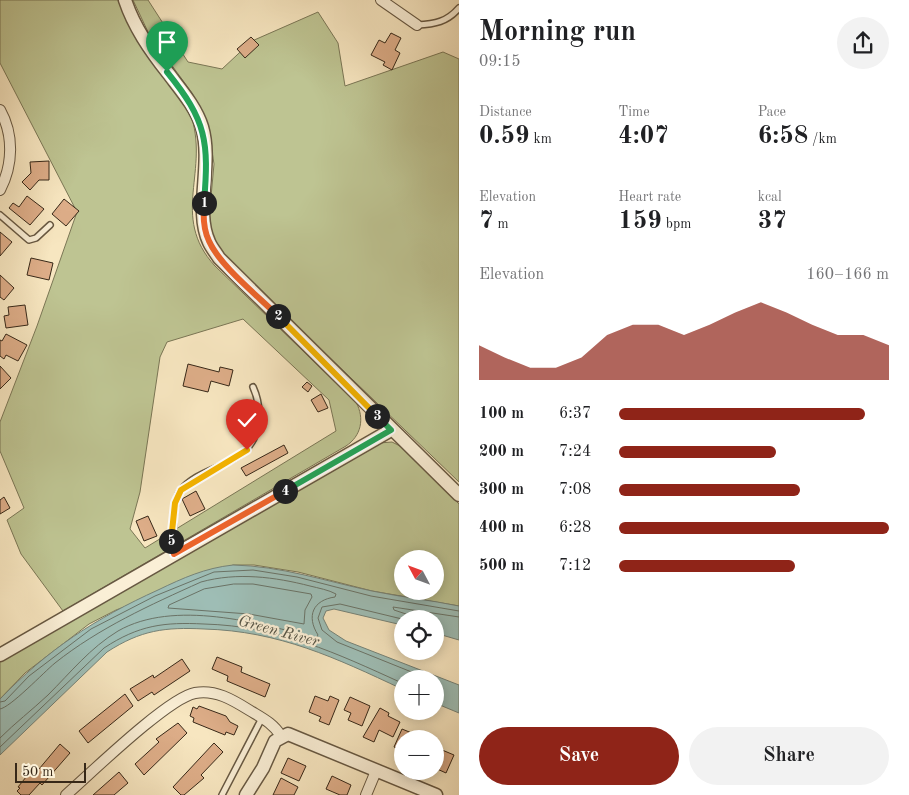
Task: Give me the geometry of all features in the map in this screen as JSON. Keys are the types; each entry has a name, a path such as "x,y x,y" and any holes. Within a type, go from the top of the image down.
{"street":[{"path":"125,0 130,17 147,44 181,89 202,127 207,167 203,214 209,242 219,258 459,496"},
{"path":"383,1 417,25"},
{"path":"0,110 8,128 10,143 7,171 0,190"},
{"path":"0,655 391,430"},
{"path":"66,795 181,698 195,693 214,693 240,704 274,725 281,736"},
{"path":"246,795 258,776 274,741 288,734 436,795"},
{"path":"366,795 376,771"}],"lane":[{"path":"417,25 431,25 450,18 459,8"},
{"path":"0,215 29,240 36,238 50,225"},
{"path":"174,554 171,540 175,521 175,503 181,490 241,455 253,443 259,420 258,403 253,387"},
{"path":"222,795 262,718"}],"green space":[{"path":"0,0 118,0 126,20 190,113 195,134 196,154 192,211 195,229 202,247 215,266 356,402 361,421 355,437 346,446 63,611 21,554 7,520 24,508 0,451 0,422 37,326 77,212 0,63","holes":["243,319 329,400 336,431 145,548 130,529 140,492 160,357 167,342"]},
{"path":"133,0 148,0 188,62 222,69 252,41 318,12 338,43 345,86 443,52 459,59 459,482 220,252 213,237 209,219 214,164 208,126 192,93 149,34"},
{"path":"392,442 400,446 459,504 459,606 424,600 444,600 444,550 394,550 394,595 298,572 254,565 233,565 116,610 89,624 25,673 0,699 0,655 379,443"}],"water":[{"name":"Green River","path":"233,565 268,568 394,595 394,600 424,600 459,606 459,640 444,636 444,610 394,610 394,623 334,609 326,611 323,618 329,630 346,641 420,670 394,670 394,685 306,648 257,635 231,631 177,629 142,635 107,652 0,755 0,699 36,665 73,637 114,612 176,581 213,568"},
{"path":"444,679 459,685 459,713 444,707"}],"building":[{"path":"391,33 401,38 395,50 400,53 392,70 383,65 385,62 371,55 379,40 385,43"},
{"path":"251,37 259,45 245,58 237,49"},
{"path":"49,161 49,180 39,180 30,190 22,182 31,173 30,162"},
{"path":"27,196 44,209 30,225 9,208 13,203 19,207"},
{"path":"64,199 79,211 66,226 52,214"},
{"path":"0,232 12,242 0,256"},
{"path":"31,258 53,263 49,280 27,275"},
{"path":"0,275 14,288 4,300 0,297"},
{"path":"25,305 28,325 6,328 4,316 9,315 8,307"},
{"path":"6,334 27,345 18,361 6,355 4,359 0,356 0,340 2,341"},
{"path":"188,364 219,372 220,367 233,370 229,386 211,381 208,392 183,386"},
{"path":"0,366 11,378 0,389"},
{"path":"307,382 312,386 308,392 302,387"},
{"path":"321,394 328,408 318,412 311,400"},
{"path":"284,445 288,453 246,476 241,468"},
{"path":"196,491 205,509 190,516 182,499"},
{"path":"4,497 10,508 0,514 0,500"},
{"path":"148,516 157,536 144,541 136,521"},
{"path":"217,657 242,667 241,672 270,684 265,697 227,681 228,676 212,669"},
{"path":"182,659 190,671 154,695 152,692 138,701 130,689 153,675 154,678"},
{"path":"125,694 133,706 88,743 79,731"},
{"path":"315,696 328,701 330,696 339,700 329,725 319,721 321,717 309,712"},
{"path":"350,697 370,706 362,726 348,720 351,713 344,710"},
{"path":"199,706 226,716 230,722 238,726 234,735 226,732 225,735 193,722 194,718 190,716 193,707 197,709"},
{"path":"380,708 389,713 388,716 400,722 396,730 394,730 393,737 379,730 374,742 363,737"},
{"path":"178,723 187,733 144,775 135,764 159,742 156,739"},
{"path":"214,743 223,752 201,775 204,778 184,795 181,795 173,787"},
{"path":"60,744 70,753 42,785 40,783 29,795 21,795 17,791 20,788 18,787 35,766 39,769"},
{"path":"444,751 454,755 446,773 444,772"},
{"path":"288,758 306,766 299,781 281,773"},
{"path":"119,772 128,783 114,795 93,795"},
{"path":"332,776 351,785 347,795 340,795 326,789"},
{"path":"281,778 298,787 294,795 273,795"}],"route":[{"path":"167,72 196,112 202,127 206,146 207,167 203,214 204,228 209,242 219,258 391,430 174,554 171,540 175,521 175,503 181,490 188,484 231,461 247,450"}]}
